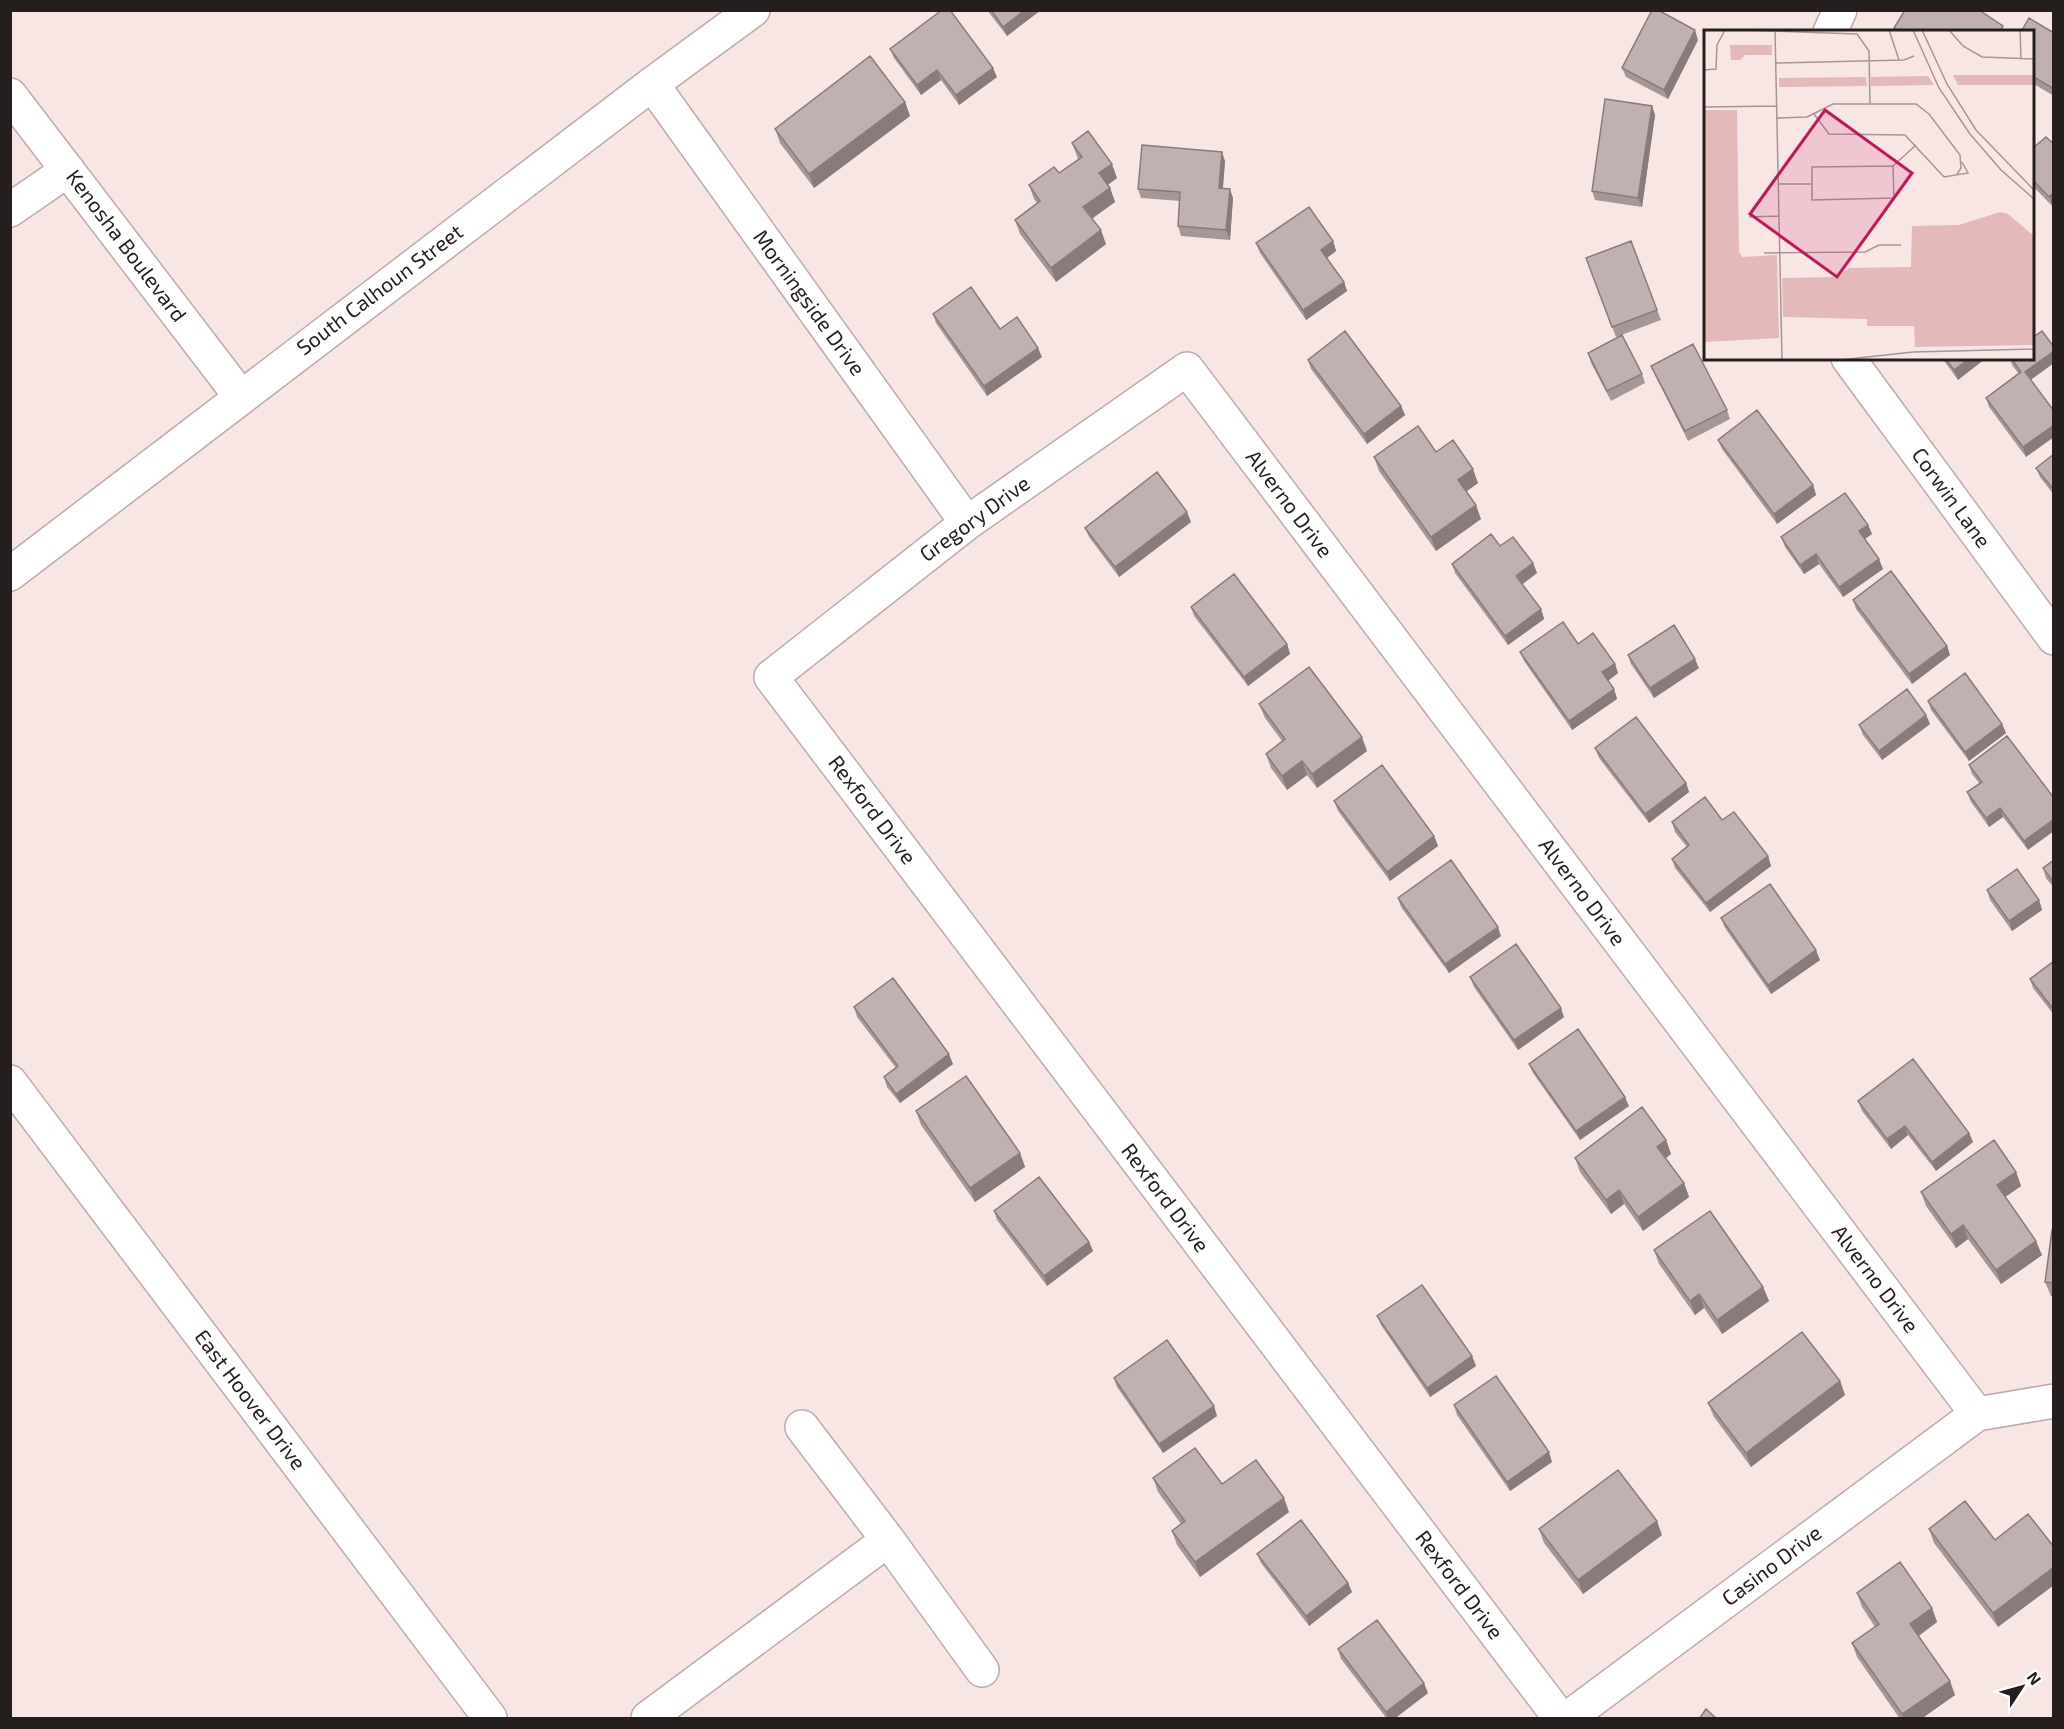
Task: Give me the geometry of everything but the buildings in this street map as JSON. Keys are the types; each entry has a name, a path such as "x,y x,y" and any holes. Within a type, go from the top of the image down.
{"street":[{"name":"South Calhoun Street","path":"10,574 652,84 753,10"},
{"path":"1831,30 1840,10"},
{"name":"Morningside Drive","path":"652,84 967,522"},
{"name":"Kenosha Boulevard","path":"10,95 241,396"},
{"path":"10,210 68,170"},
{"name":"Corwin Lane","path":"1849,360 2054,638"},
{"name":"Gregory Drive","path":"771,677 967,522 1186,369"},
{"name":"Alverno Drive","path":"1186,369 1977,1414"},
{"name":"Rexford Drive","path":"771,677 1560,1719"},
{"name":"East Hoover Drive","path":"10,1082 479,1715"},
{"path":"1977,1414 2054,1401"},
{"name":"Casino Drive","path":"1568,1719 1977,1414"},
{"path":"802,1427 888,1540 982,1670"},
{"path":"648,1719 888,1540"}]}
